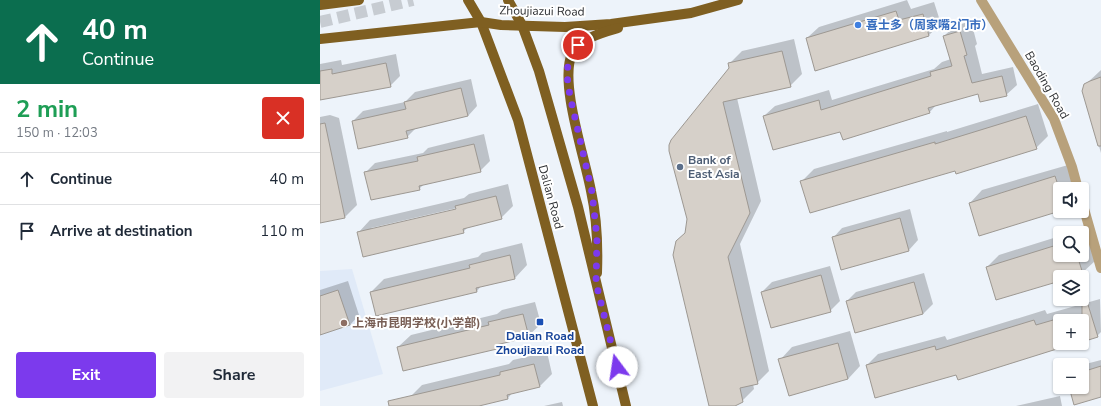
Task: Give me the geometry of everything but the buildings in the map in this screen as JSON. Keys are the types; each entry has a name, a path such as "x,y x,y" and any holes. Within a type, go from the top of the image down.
{"main road":[{"path":"320,5 359,0"},
{"name":"Dalian Road","path":"468,0 481,22 518,120 593,406"},
{"name":"Dalian Road","path":"508,0 522,25 539,71 578,207 626,406"},
{"name":"Zhoujiazui Road","path":"320,39 481,22 565,27 611,24 691,13 738,0"},
{"path":"596,283 597,238 593,199 570,96 567,76 568,64 572,52 578,45 589,39 604,32 661,17"}],"street":[{"name":"Baoding Road","path":"981,0 1054,119 1076,182"},
{"path":"1087,218 1101,268"}],"shaded area":[{"name":"上海市昆明学校(小学部)","path":"352,269 383,374 320,391 320,271"}],"tunnel":[{"path":"320,22 413,0"}],"place":[{"name":"喜士多（周家嘴2门市）","path":"858,25"},
{"name":"Bank of East Asia","path":"680,167"},
{"name":"Dalian Road Zhoujiazui Road","path":"540,322"},
{"name":"上海市昆明学校(小学部)","path":"344,323"}],"route":[{"path":"578,45 572,52 568,64 567,76 570,96 592,192 598,260 596,283 617,367"}]}
